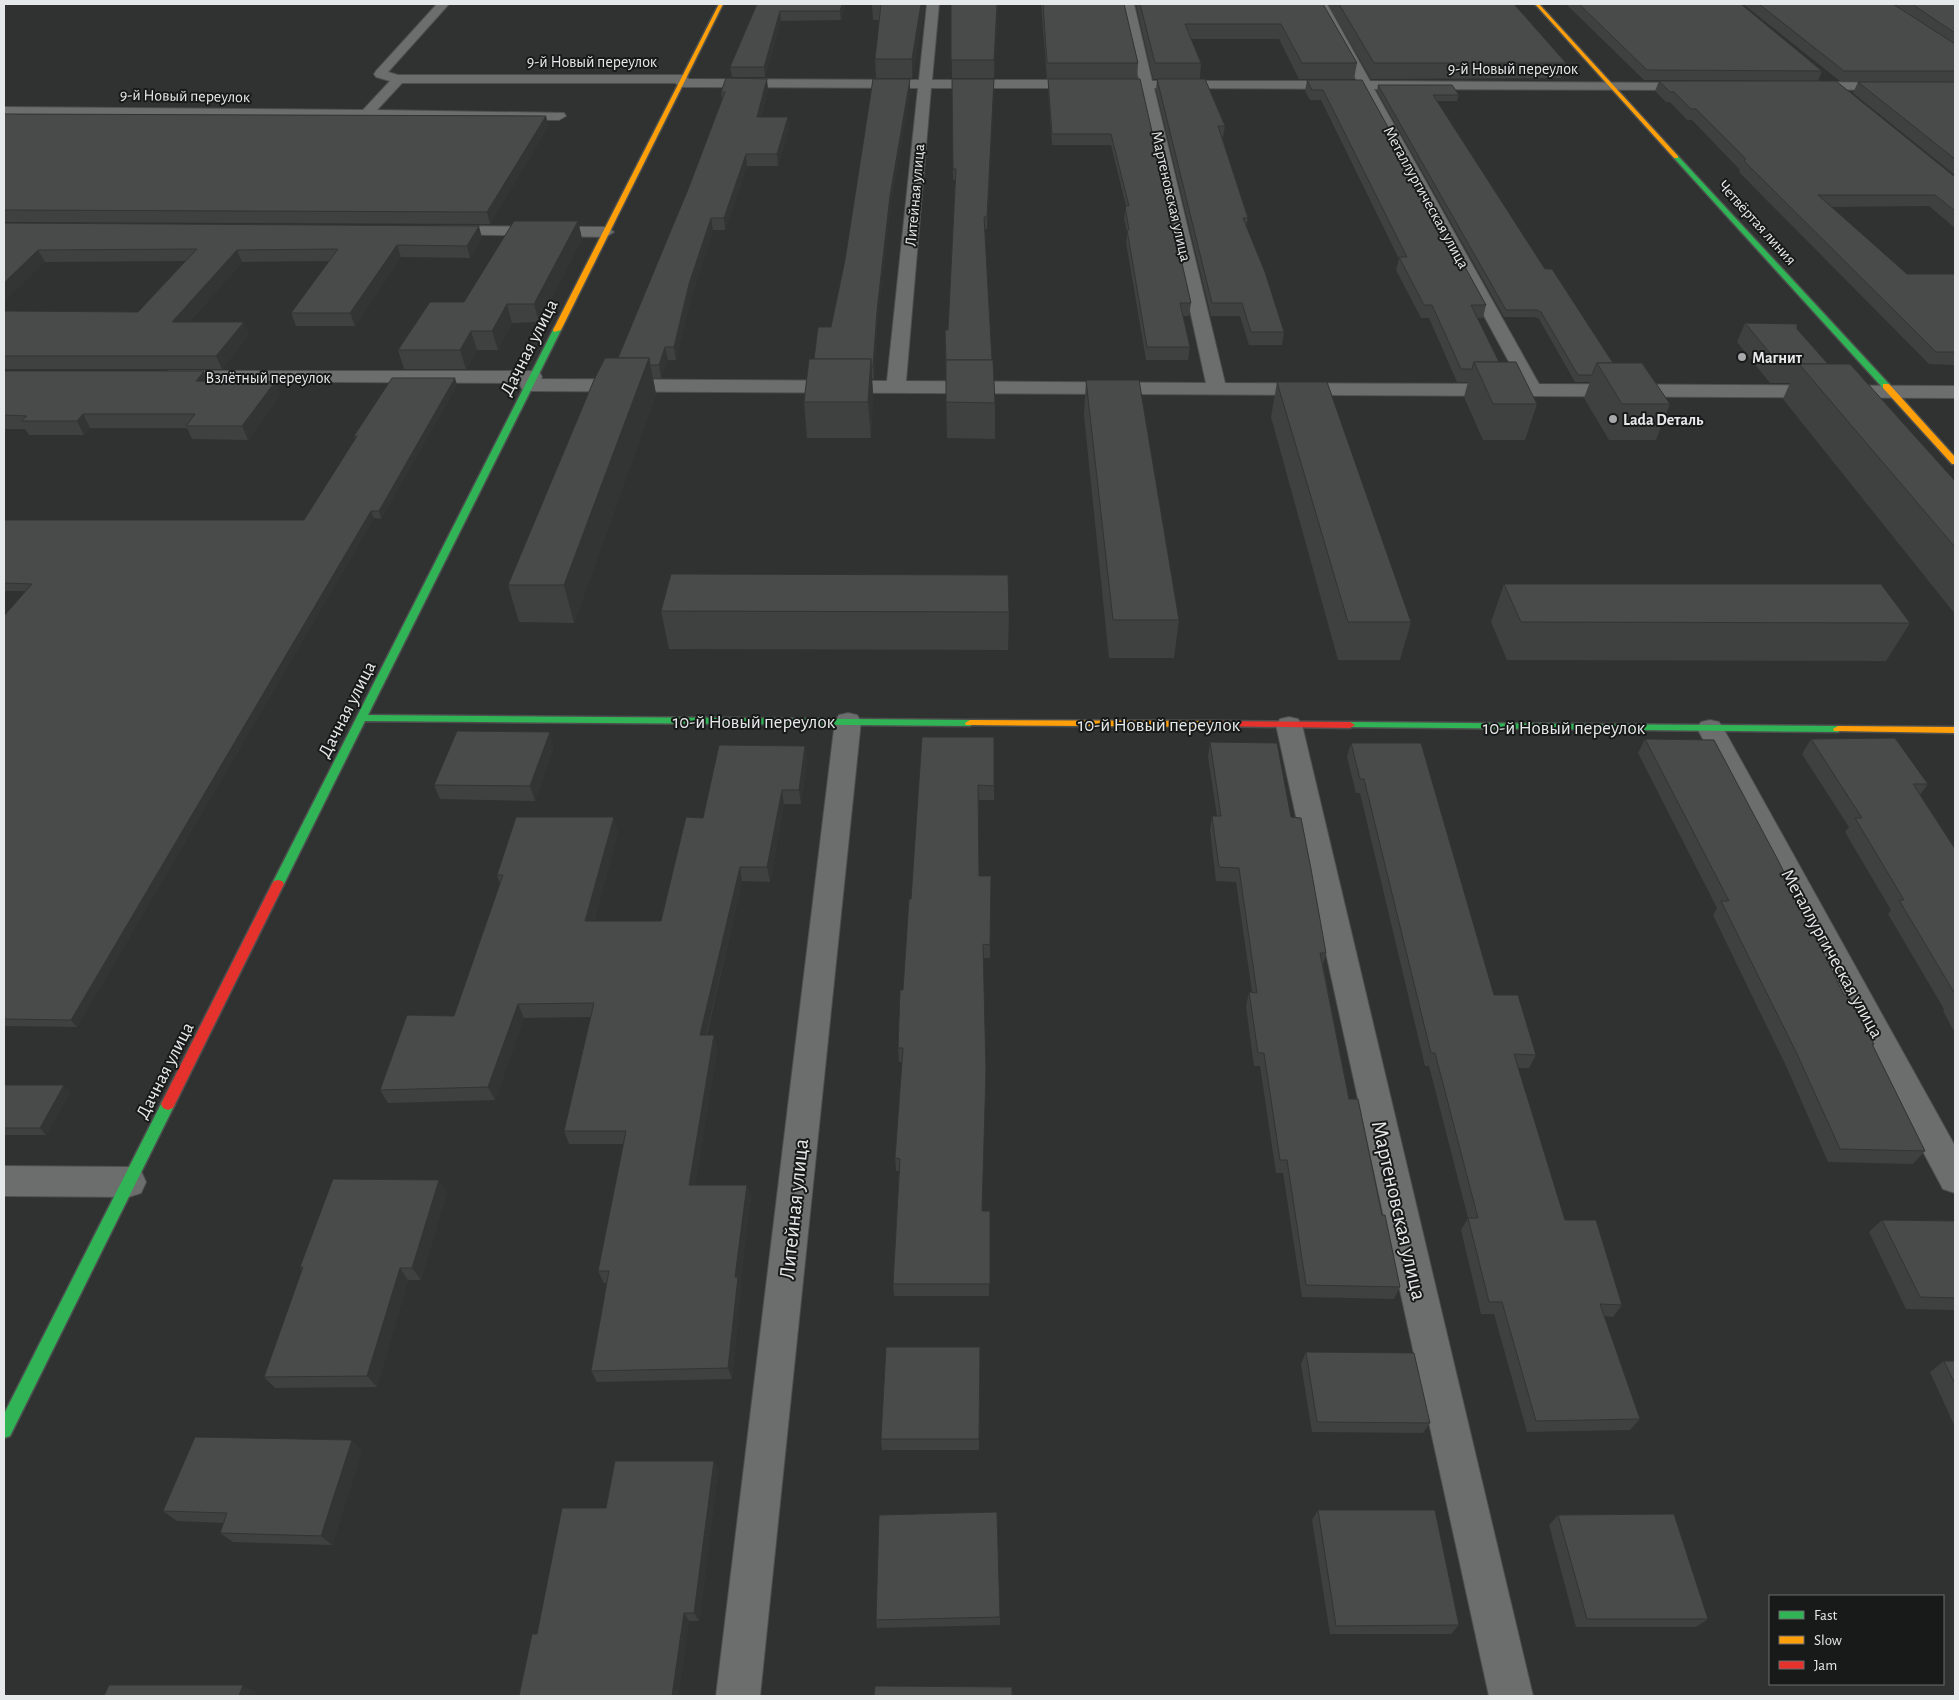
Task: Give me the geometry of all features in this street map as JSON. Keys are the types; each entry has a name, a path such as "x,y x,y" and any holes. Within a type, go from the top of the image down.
{"street":[{"path":"367,114 398,79 380,74 443,4"},
{"name":"Дачная улица","path":"4,1430 721,4"},
{"name":"Литейная улица","path":"896,387 932,4"},
{"name":"Мартеновская улица","path":"1128,4 1217,388"},
{"name":"Металлургическая улица","path":"1321,4 1533,390"},
{"name":"Четвёртая линия","path":"1537,4 1955,462"},
{"path":"1821,74 1850,98"},
{"name":"9-й Новый переулок","path":"398,79 925,84 1709,86"},
{"path":"1787,86 1955,87"},
{"name":"9-й Новый переулок","path":"4,111 559,116"},
{"path":"428,231 606,232"},
{"name":"Взлётный переулок","path":"154,377 531,381"},
{"path":"531,381 896,387 1955,392"},
{"name":"10-й Новый переулок","path":"362,718 1955,730"},
{"name":"Литейная улица","path":"738,1696 848,721"},
{"name":"Мартеновская улица","path":"1289,724 1511,1696"},
{"name":"Металлургическая улица","path":"1710,728 1955,1178"},
{"path":"4,1181 128,1182"}],"building":[{"path":"757,4 842,4 840,11 780,11 764,67 730,67"},
{"path":"881,4 921,4 912,59 875,59"},
{"path":"951,4 997,4 994,60 951,60"},
{"path":"1043,4 1124,4 1138,63 1047,63"},
{"path":"1140,4 1323,4 1357,63 1302,63 1281,24 1185,24 1201,63 1155,63"},
{"path":"1339,4 1514,4 1566,63 1374,63"},
{"path":"1579,4 1741,4 1822,71 1647,70"},
{"path":"1759,4 1893,4 1955,44 1955,71 1844,71"},
{"path":"1912,4 1955,4 1955,33"},
{"path":"726,78 767,79 757,117 788,117 777,154 746,154 724,218 711,218 689,284 674,347 665,347 659,365 650,365 649,358 618,358 689,187 725,92 721,92"},
{"path":"873,79 910,79 890,196 873,366 871,366 871,359 814,359 818,327 831,327 845,260"},
{"path":"952,79 994,79 987,217 984,217 992,360 946,360 945,330 948,330 956,169 953,169"},
{"path":"1048,79 1140,79 1191,303 1180,303 1190,347 1147,347 1127,230 1129,230 1125,206 1129,206 1111,134 1052,134"},
{"path":"1157,79 1205,79 1225,126 1218,126 1248,218 1243,218 1265,272 1284,332 1251,332 1242,303 1212,303"},
{"path":"1307,80 1362,80 1486,305 1471,305 1499,362 1474,362 1472,369 1461,369 1432,305 1424,305 1399,257 1407,257 1323,90 1312,90"},
{"path":"1659,81 1836,81 1955,177 1955,211 1935,195 1818,195 1907,274 1955,274 1955,352 1936,352 1744,161 1746,159 1696,109 1691,109 1674,92 1670,92"},
{"path":"1858,82 1955,82 1955,159"},
{"path":"1378,85 1452,85 1459,95 1433,95 1545,269 1552,269 1613,363 1597,363 1592,375 1578,375 1541,312 1537,310 1506,310"},
{"path":"4,114 546,116 487,212 4,210"},
{"path":"514,221 578,221 534,304 507,304 492,331 471,331 460,350 398,350 430,302 464,302"},
{"path":"4,223 479,226 467,246 397,245 350,313 291,313 338,249 237,250 172,322 244,322 216,356 4,356 4,311 138,312 197,249 38,250 4,283"},
{"path":"1745,323 1797,324 1797,329 1828,364 1779,364"},
{"path":"605,358 649,358 564,585 508,585 594,380"},
{"path":"809,359 871,359 868,402 804,402"},
{"path":"946,360 993,360 995,403 946,402"},
{"path":"1474,362 1516,362 1537,404 1493,404"},
{"path":"1597,363 1642,363 1670,404 1622,404"},
{"path":"1799,364 1850,364 1955,481 1955,547"},
{"path":"4,371 204,371 196,381 275,382 242,426 186,426 195,414 83,414 77,421 21,421 27,416 4,415"},
{"path":"392,378 455,378 379,511 371,511 71,1020 4,1019 4,616 32,584 4,583 4,520 304,520 357,436 354,436"},
{"path":"1086,380 1139,380 1179,620 1113,620"},
{"path":"1277,382 1327,382 1411,622 1348,622"},
{"path":"671,574 1008,575 1009,612 661,611"},
{"path":"1504,584 1881,584 1910,623 1521,622"},
{"path":"457,731 550,732 530,786 434,785"},
{"path":"922,737 994,737 994,786 978,785 979,876 991,876 990,945 983,944 986,1070 982,1211 990,1211 990,1284 893,1284 900,1159 895,1158 903,1048 898,1048 900,990 903,990 909,899 911,899"},
{"path":"1895,738 1928,784 1913,784 1955,849 1955,994 1899,900 1904,900 1855,818 1862,818 1811,739"},
{"path":"1645,739 1714,740 1779,862 1844,995 1848,995 1874,1044 1872,1044 1925,1151 1840,1149 1797,1054 1721,901 1729,901"},
{"path":"1210,742 1277,743 1291,817 1301,818 1326,953 1320,953 1349,1099 1358,1099 1382,1215 1385,1215 1400,1287 1306,1285 1287,1160 1280,1160 1264,1053 1258,1053 1249,992 1257,993 1239,868 1219,867 1212,816 1221,816"},
{"path":"1351,743 1421,743 1494,995 1518,995 1536,1055 1514,1054 1565,1220 1596,1220 1622,1305 1600,1304 1640,1419 1536,1421 1502,1302 1489,1302 1468,1218 1478,1218 1435,1053 1431,1053 1364,779 1360,779"},
{"path":"719,745 805,746 799,790 782,790 767,867 740,867 700,1035 714,1035 689,1185 747,1185 735,1277 738,1277 728,1368 591,1371 609,1271 598,1271 626,1131 564,1131 594,1003 518,1004 488,1087 380,1090 407,1015 454,1016 503,875 497,875 516,817 614,817 585,921 661,921 686,817 703,818"},
{"path":"4,1085 64,1085 40,1128 4,1128"},
{"path":"333,1179 439,1180 412,1268 400,1268 367,1376 264,1377 303,1267 300,1267"},
{"path":"1882,1220 1955,1221 1955,1298 1920,1297"},
{"path":"886,1347 980,1347 979,1439 881,1439"},
{"path":"1306,1352 1414,1353 1430,1423 1317,1422"},
{"path":"1944,1361 1955,1361 1955,1384"},
{"path":"195,1437 352,1440 321,1536 220,1533 227,1513 163,1511"},
{"path":"615,1461 714,1461 694,1613 684,1613 672,1696 519,1696 532,1634 537,1634 562,1508 606,1508"},
{"path":"1318,1510 1435,1510 1459,1625 1336,1626"},
{"path":"997,1512 1000,1617 876,1620 879,1515"},
{"path":"1674,1514 1708,1619 1587,1619 1558,1515"},
{"path":"109,1685 243,1685 239,1696 104,1696"},
{"path":"875,1686 1012,1687 1012,1696 874,1696"}],"traffic: fast":[{"path":"1676,157 1886,386"},
{"path":"278,884 557,330"},
{"path":"362,718 970,723"},
{"path":"1350,725 1838,729"},
{"path":"4,1430 168,1104"}],"traffic: slow":[{"path":"557,330 721,4"},
{"path":"1537,4 1676,157"},
{"path":"1886,386 1955,462"},
{"path":"970,723 1214,724"},
{"path":"1838,729 1955,730"}],"traffic: jam":[{"path":"1214,724 1350,725"},
{"path":"168,1104 278,884"}],"place":[{"name":"Магнит","path":"1742,357"},
{"name":"Lada Dеталь","path":"1613,419"}]}
